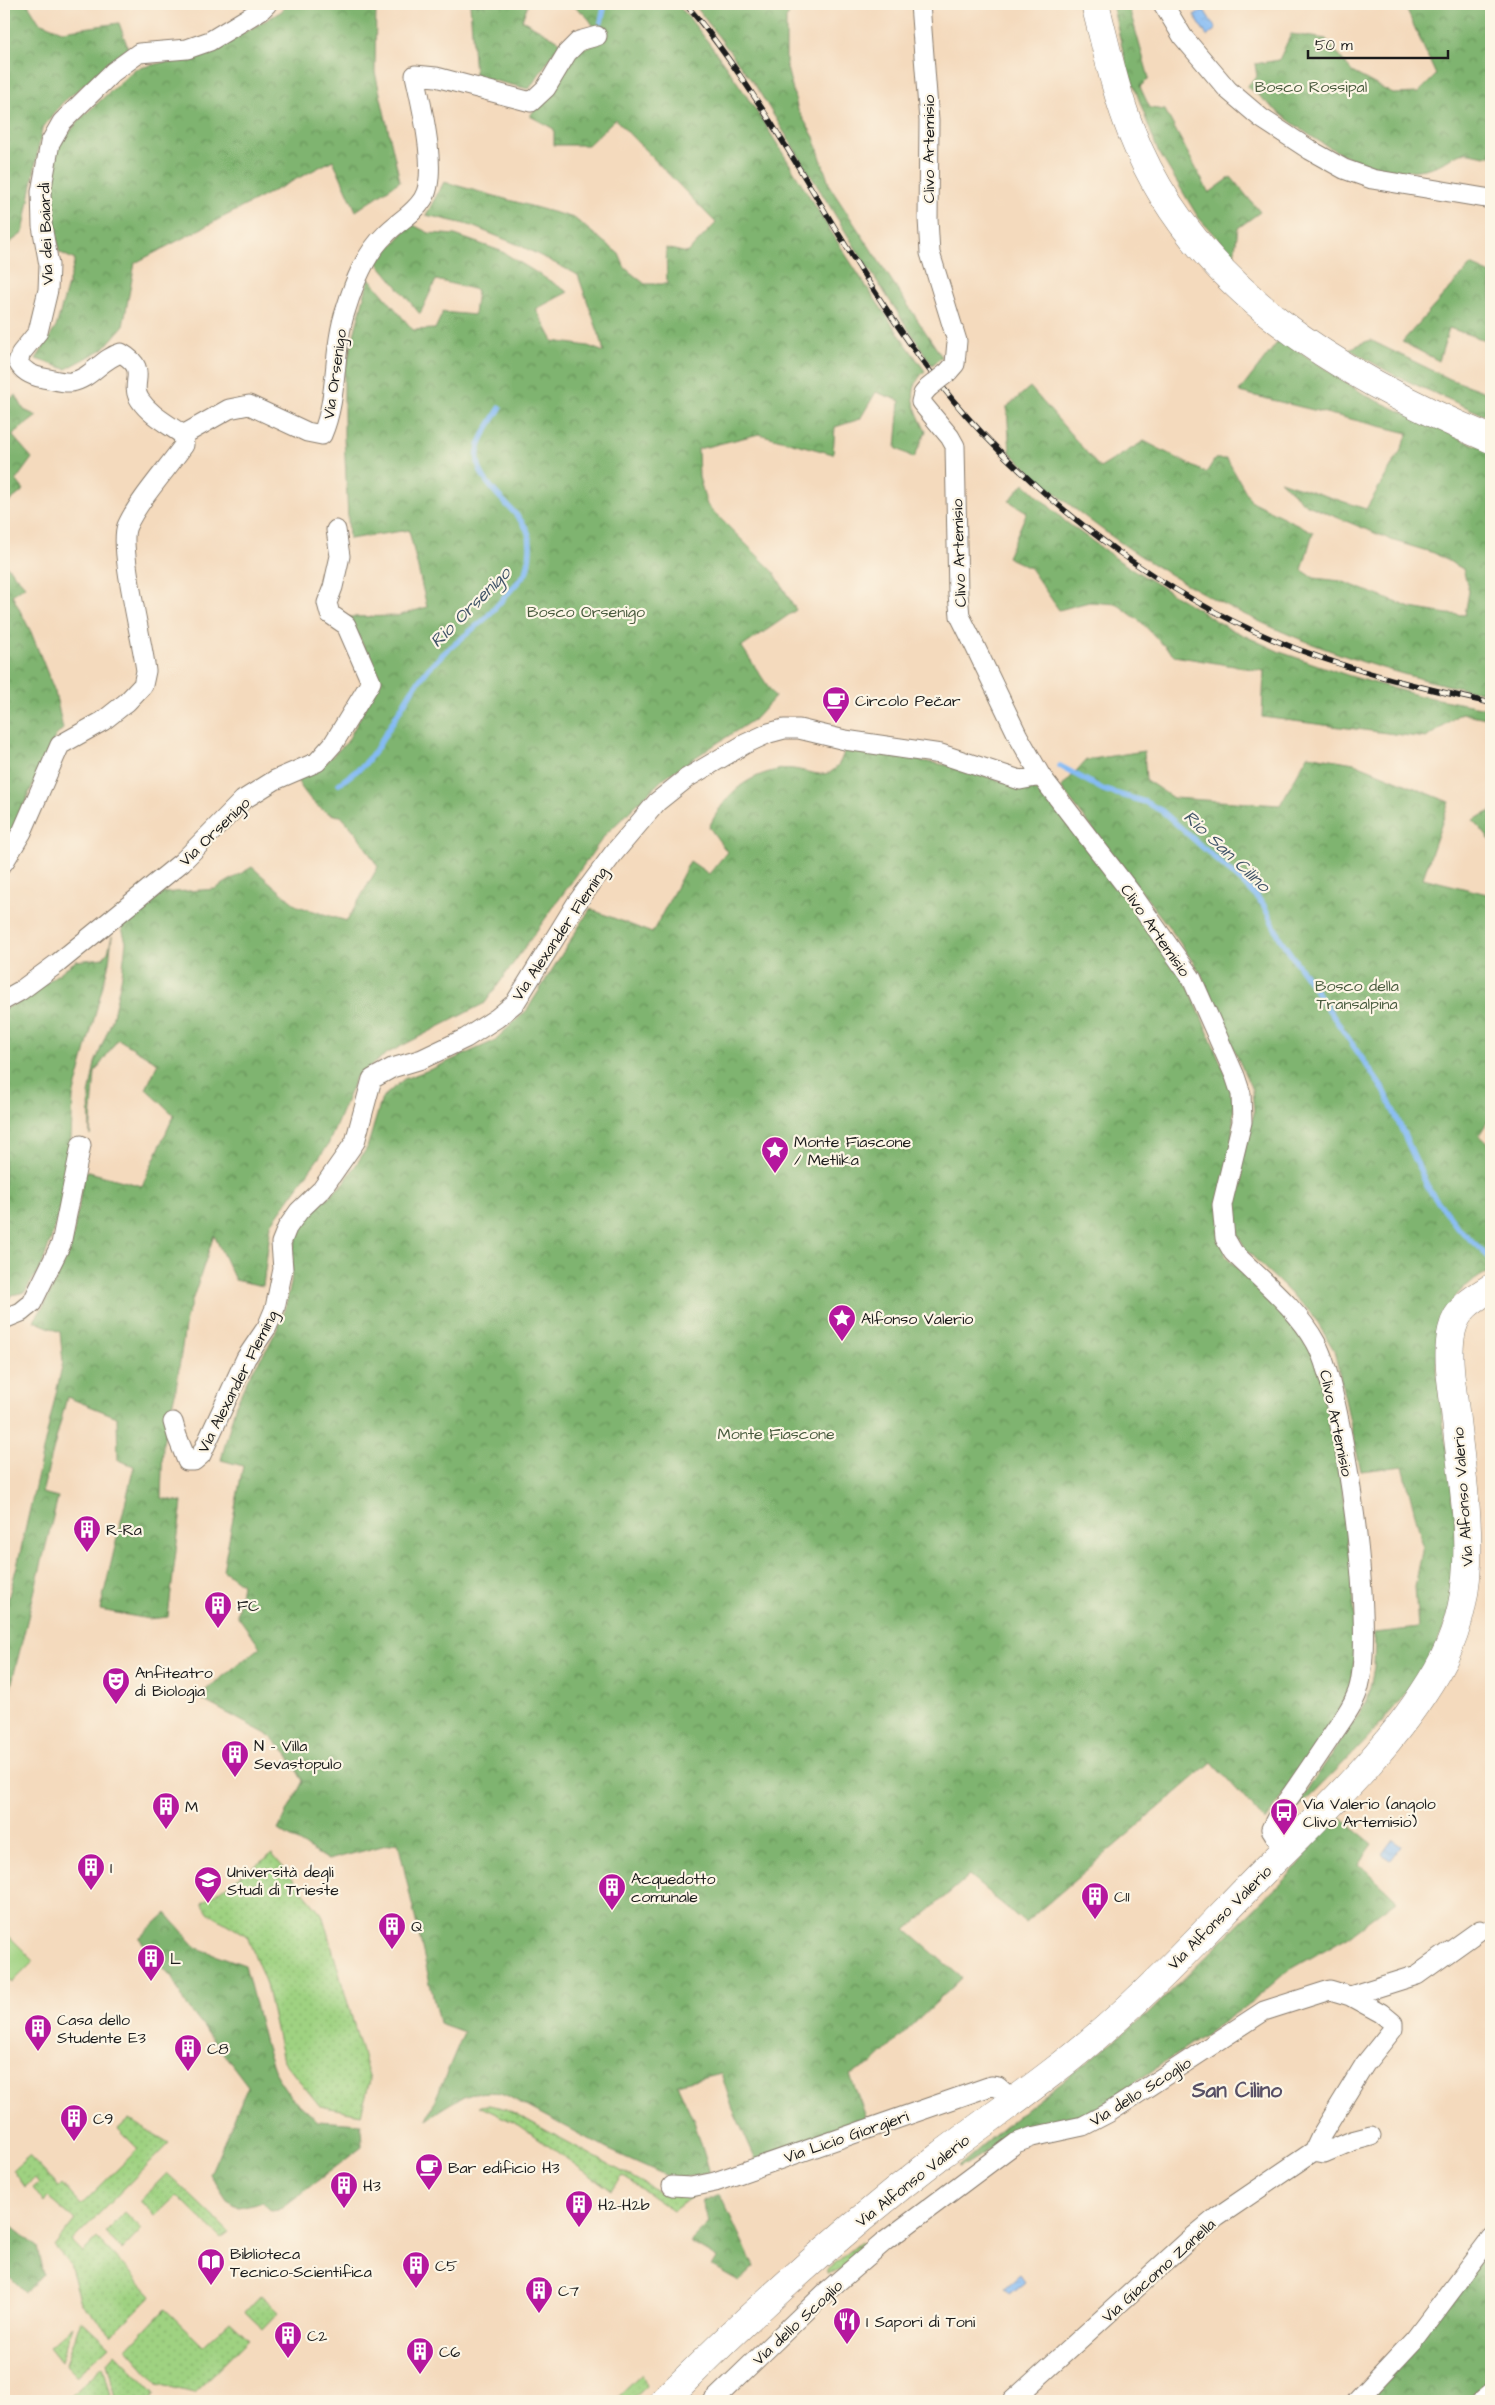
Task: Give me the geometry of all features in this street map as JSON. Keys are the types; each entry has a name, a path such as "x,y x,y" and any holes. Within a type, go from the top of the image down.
{"main road":[{"path":"1096,4 1131,131 1170,207 1199,246 1244,292 1273,318 1311,346 1374,384 1426,411 1491,439"},
{"name":"Via Alfonso Valerio","path":"664,2401 802,2268 940,2156 1072,2056 1126,2011 1285,1851 1386,1744 1406,1720 1440,1667 1454,1637 1466,1590 1468,1546 1451,1374 1451,1333 1455,1320 1467,1304 1491,1288"}],"street":[{"name":"Via dei Baiardi","path":"183,436 149,411 139,398 139,371 132,359 121,353 111,356 85,377 70,382 34,376 21,368 18,362 21,354 38,332 48,290 49,265 41,210 42,174 50,143 62,122 113,72 140,53 187,49 210,41 261,10 267,4"},
{"name":"Clivo Artemisio","path":"920,4 928,111 928,219 930,253 957,341 955,364 922,394 921,402 950,437 956,456 955,528 960,616 1018,736 1041,776 1144,910 1179,959 1196,988 1241,1094 1242,1122 1222,1205 1222,1224 1225,1238 1233,1252 1303,1323 1317,1344 1328,1370 1336,1403 1351,1490 1358,1551 1363,1625 1362,1667 1357,1695 1281,1809 1271,1829 1285,1851"},
{"path":"1163,4 1183,37 1228,90 1260,118 1310,150 1344,170 1372,179 1491,199"},
{"name":"Via Orsenigo","path":"183,436 229,409 249,405 307,432 322,435 330,416 340,326 364,263 384,235 410,216 424,198 429,171 428,139 415,75 436,77 531,102 546,88 567,53 578,40 597,36"},
{"path":"4,862 22,832 60,745 103,721 143,685 146,671 127,565 124,543 126,528 136,510 184,444 183,436"},
{"name":"Via Orsenigo","path":"4,1000 20,991 58,963 182,862 243,800 275,780 317,762 333,744 371,682 346,625 330,614 327,603 340,556 336,530"},
{"name":"Via Alexander Fleming","path":"173,1422 187,1461 194,1461 201,1455 246,1358 267,1327 275,1308 283,1269 281,1242 287,1228 299,1211 322,1189 354,1142 372,1079 392,1068 422,1060 466,1038 498,1018 515,1003 576,904 608,861 657,802 674,786 744,744 769,733 796,729 845,740 941,754 1020,780 1041,776"},
{"path":"4,1318 21,1312 32,1302 61,1244 81,1145"},
{"name":"Via dello Scoglio","path":"713,2401 825,2293 884,2242 1016,2143 1032,2137 1083,2126 1108,2113 1264,2011 1330,1990 1350,1996 1417,1975 1480,1930"},
{"path":"1314,2152 1322,2134 1365,2064 1393,2029 1393,2023 1381,2013 1350,1996"},
{"name":"Via Licio Giorgieri","path":"672,2186 691,2187 715,2182 991,2086 998,2087 1014,2101"},
{"name":"Via Giacomo Zanella","path":"1012,2401 1188,2241 1265,2184 1314,2152 1324,2153 1352,2141 1371,2136"},
{"path":"863,2218 884,2242"},
{"path":"1357,2401 1415,2339 1491,2238"},
{"path":"802,2268 825,2293"},
{"path":"1480,2401 1491,2392"}],"green space":[{"path":"4,4 28,4 39,22 62,31 119,23 128,48 62,103 42,129 23,233 4,247"},
{"path":"285,4 376,4 375,72 400,181 356,211 333,160 135,263 123,326 103,349 66,369 36,359 56,327 75,260 59,252 53,199 56,149 79,120 135,69 212,51 282,11"},
{"path":"470,4 528,4 522,20 561,42 529,89 475,76"},
{"name":"Bosco Orsenigo","path":"569,4 677,4 745,93 854,267 925,371 915,385 914,400 918,416 926,431 914,458 896,448 900,401 876,392 860,419 835,427 833,454 759,434 698,449 699,477 707,505 774,572 796,610 742,647 775,697 756,718 665,777 605,835 485,1003 386,1054 356,1077 328,1145 271,1224 263,1286 235,1280 214,1235 186,1319 176,1389 163,1443 161,1498 182,1502 168,1617 149,1619 100,1610 134,1466 118,1460 117,1417 67,1397 42,1493 58,1497 4,1714 4,1614 18,1562 63,1362 60,1332 34,1321 46,1302 71,1247 85,1171 142,1186 174,1115 146,1089 158,1063 118,1039 95,1072 90,1135 89,1095 95,1063 112,1020 122,975 126,942 120,921 161,893 215,889 252,867 297,906 347,921 378,867 357,834 341,816 327,812 315,804 297,780 326,762 347,742 380,680 349,617 397,616 427,607 409,530 349,539 344,437 344,373 369,278 413,330 435,329 443,312 474,315 477,290 436,280 420,314 377,262 411,224 429,233 455,235 501,251 568,292 536,309 553,341 588,346 604,352 578,275 519,245 469,225 426,215 444,182 574,218 619,254 625,268 645,284 667,284 666,248 687,253 716,223 615,119 588,145 554,145 554,129 530,116 577,50 600,43 596,30 589,20 581,11"},
{"path":"694,4 796,4 786,18 786,64 798,110 814,137 830,187 942,357 932,365 858,252 755,85"},
{"path":"1112,4 1128,4 1149,78 1140,87 1150,108 1165,110 1209,193 1231,177 1260,212 1238,228 1234,257 1198,217 1157,149 1126,64"},
{"name":"Bosco Rossipal","path":"1404,4 1491,4 1491,156 1461,153 1438,165 1418,170 1394,170 1371,165 1348,157 1304,132 1247,86 1257,77 1255,64 1279,60 1291,34 1326,39 1352,72 1393,94 1418,93 1436,75"},
{"path":"1471,265 1491,274 1491,354 1486,351 1488,341 1449,328 1439,361 1402,342"},
{"path":"1280,339 1367,396 1467,442 1491,450 1491,694 1424,680 1359,661 1295,637 1232,609 1173,576 1115,539 1061,498 1010,452 1007,407 1030,387 1100,468 1144,441 1206,473 1215,459 1227,459 1251,501 1313,532 1302,570 1314,578 1341,581 1411,608 1465,615 1469,591 1463,569 1434,553 1394,541 1305,504 1280,481 1366,509 1400,452 1408,433 1239,392"},
{"path":"1370,340 1450,379 1491,394 1491,418 1396,376 1349,349"},
{"path":"16,395 24,410 37,416 12,435 32,458 16,480 24,490 4,506 4,403"},
{"path":"1024,483 1066,522 1121,562 1228,628 1280,652 1350,676 1417,695 1491,709 1491,719 1461,713 1426,738 1262,717 1264,671 1174,656 1141,622 1117,604 1089,602 1059,610 1030,568 1007,557 1027,512 1009,501"},
{"path":"4,563 25,586 12,595 31,632 55,692 63,729 55,737 4,848"},
{"name":"Monte Fiascone","path":"845,748 952,766 1033,789 1046,795 1157,940 1189,988 1230,1084 1234,1105 1225,1255 1297,1329 1313,1352 1328,1400 1340,1472 1352,1574 1356,1639 1352,1684 1334,1719 1265,1821 1212,1762 1025,1923 969,1876 906,1930 962,1978 873,2063 850,2075 868,2122 757,2163 732,2107 721,2073 677,2084 694,2121 710,2173 674,2179 607,2149 502,2093 480,2093 462,2098 427,2119 464,2032 439,2023 398,1842 328,1860 278,1830 303,1781 288,1755 270,1736 197,1697 260,1647 237,1615 242,1584 223,1570 243,1466 221,1460 235,1407 248,1378 268,1347 282,1319 291,1284 293,1250 299,1231 313,1210 344,1183 367,1148 382,1098 404,1079 434,1068 494,1041 527,1010 590,909 652,933 690,861 709,874 727,852 709,827 722,805 738,788 757,776 782,769 819,774 827,773 834,770 840,762"},
{"name":"Bosco della Transalpina","path":"1144,751 1146,780 1173,798 1280,805 1308,755 1354,763 1449,802 1423,878 1491,895 1491,1116 1479,1135 1491,1146 1491,1270 1459,1292 1450,1305 1440,1323 1437,1348 1438,1376 1456,1534 1455,1582 1451,1605 1441,1635 1426,1664 1406,1693 1359,1747 1288,1819 1367,1702 1374,1667 1375,1633 1418,1628 1415,1587 1423,1546 1403,1466 1361,1471 1334,1350 1312,1314 1247,1251 1239,1237 1233,1220 1234,1190 1254,1113 1252,1090 1201,974 1172,931 1061,788 1086,760"},
{"path":"1491,811 1491,841 1473,820"},
{"path":"112,936 109,963 73,1097 70,1158 62,1206 42,1265 25,1292 12,1295 4,1304 4,1009 19,1002 76,961 103,958 108,952"},
{"path":"1337,1815 1373,1844 1359,1864 1397,1900 1349,1936 1286,1972 1252,2002 1101,2106 1066,2121 1014,2134 960,2168 958,2167 1009,2123 1147,2015 1291,1873"},
{"path":"272,1854 322,1914 370,2080 361,2114 320,2106 283,2061 266,1984 247,1936 208,1913 202,1903"},
{"path":"166,1913 197,1948 245,1965 266,2047 276,2075 290,2096 318,2121 361,2124 362,2147 279,2210 271,2211 262,2202 239,2207 227,2200 210,2174 248,2086 185,2003 172,1977 139,1938"},
{"path":"4,1931 34,1961 12,1983 4,1975"},
{"path":"489,2105 507,2109 663,2194 694,2195 673,2211 622,2176 611,2190 519,2125 479,2106"},
{"path":"129,2119 169,2143 72,2241 83,2252 97,2238 152,2295 112,2335 81,2303 70,2264 54,2246 75,2220 48,2197 44,2203 33,2188 39,2183 35,2178 25,2187 13,2170 29,2156 59,2187 62,2184 81,2205 138,2149 118,2129"},
{"path":"167,2173 229,2232 221,2238 177,2195 155,2216 140,2201"},
{"path":"720,2194 754,2267 739,2281 712,2266 717,2258 690,2242 709,2223 702,2201"},
{"path":"125,2212 142,2229 122,2250 105,2232"},
{"path":"12,2227 37,2247 43,2275 25,2292 4,2271 4,2243"},
{"path":"861,2242 864,2244 862,2249 850,2264 838,2271 827,2274 827,2270"},
{"path":"1491,2249 1491,2381 1468,2401 1366,2401"},
{"path":"261,2295 279,2312 263,2329 245,2312"},
{"path":"165,2309 203,2346 230,2321 249,2339 194,2393 158,2384 127,2349"},
{"path":"81,2320 109,2346 77,2376 66,2365"},
{"path":"73,2326 61,2362 49,2347"},
{"path":"115,2353 155,2394 150,2401 127,2401 116,2398 107,2362"},
{"path":"103,2366 111,2396 105,2401 77,2401 68,2399"},
{"path":"642,2374 647,2386 631,2401 614,2401"}],"water":[{"path":"1204,10 1216,29 1207,36 1194,15"},
{"path":"1393,1839 1402,1845 1391,1860 1382,1854"},
{"path":"1020,2275 1025,2282 1010,2294 1005,2288"}],"waterway":[{"name":"Rio Orsenigo","path":"601,22 605,4"},
{"name":"Rio Orsenigo","path":"339,784 364,765 377,748 412,690 429,668 486,618 526,573 530,551 530,540 527,530 521,520 486,481 480,470 478,459 481,441 500,408"},
{"name":"Rio San Cilino","path":"1060,766 1104,790 1145,802 1162,811 1245,885 1263,904 1281,940 1385,1092 1429,1190 1458,1228 1491,1259"}],"railway":[{"path":"685,4 713,38 756,99 866,278 921,359 966,416 1014,465 1047,495 1117,551 1154,576 1193,600 1272,639 1353,668 1408,684 1491,703"}],"place":[{"name":"Circolo Pečar","path":"836,724"},
{"name":"Monte Fiascone / Metlika","path":"775,1174"},
{"name":"Alfonso Valerio","path":"842,1342"},
{"name":"R-Ra","path":"87,1553"},
{"name":"FC","path":"218,1629"},
{"name":"Anfiteatro di Biologia","path":"116,1705"},
{"name":"N - Villa Sevastopulo","path":"235,1778"},
{"name":"M","path":"166,1830"},
{"name":"Via Valerio (angolo Clivo Artemisio)","path":"1284,1836"},
{"name":"I","path":"91,1891"},
{"name":"Università degli Studi di Trieste","path":"208,1904"},
{"name":"Acquedotto comunale","path":"612,1911"},
{"name":"C11","path":"1095,1920"},
{"name":"Q","path":"392,1950"},
{"name":"L","path":"151,1982"},
{"name":"Casa dello Studente E3","path":"38,2052"},
{"name":"C8","path":"188,2072"},
{"name":"C9","path":"74,2142"},
{"name":"Bar edificio H3","path":"429,2191"},
{"name":"H3","path":"344,2209"},
{"name":"H2-H2b","path":"579,2228"},
{"name":"Biblioteca Tecnico-Scientifica","path":"211,2286"},
{"name":"C5","path":"416,2289"},
{"name":"C7","path":"539,2314"},
{"name":"I Sapori di Toni","path":"847,2345"},
{"name":"C2","path":"288,2359"},
{"name":"C6","path":"420,2375"}],"district":[{"name":"San Cilino","path":"1237,2090"}]}
